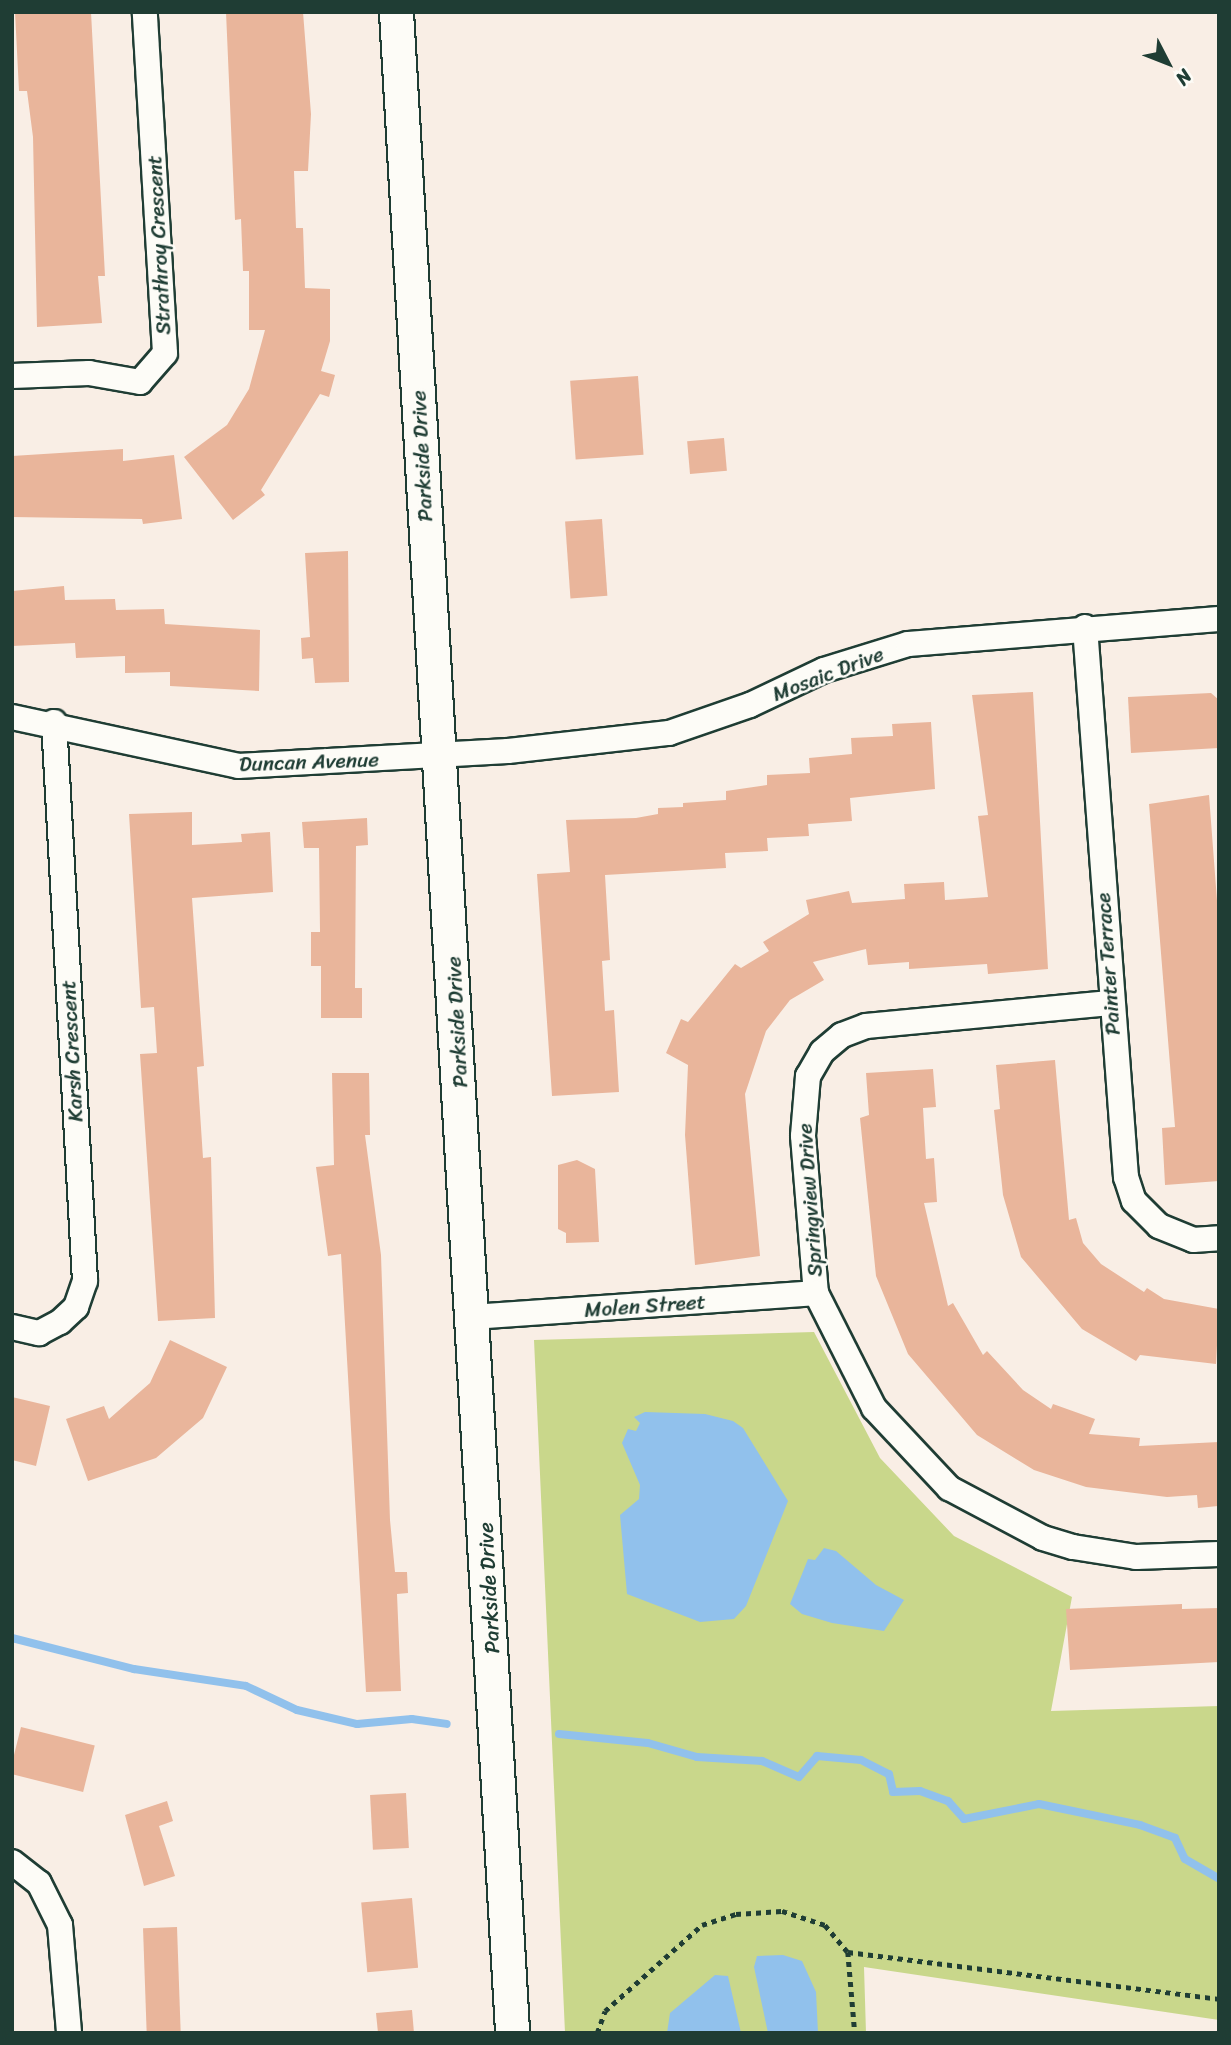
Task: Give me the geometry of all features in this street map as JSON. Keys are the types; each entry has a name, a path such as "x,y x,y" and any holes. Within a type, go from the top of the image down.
{"main road":[{"name":"Parkside Drive","path":"396,12 443,756 512,2033"}],"street":[{"name":"Strathroy Crescent","path":"12,376 89,373 140,382 165,354 145,12"},
{"name":"Mosaic Drive","path":"443,756 669,733 750,705 824,670 908,644 1219,619"},
{"name":"Painter Terrace","path":"1085,628 1122,1158 1134,1201 1175,1234 1193,1240 1219,1238"},
{"name":"Duncan Avenue","path":"12,716 54,722 172,755 238,766 443,756"},
{"name":"Karsh Crescent","path":"12,1327 39,1333 60,1322 76,1307 85,1281 54,722"},
{"name":"Springview Drive","path":"1110,1003 866,1026 842,1035 822,1052 808,1076 803,1136 816,1293 852,1374 888,1428 926,1468 973,1503 1073,1547 1136,1557 1219,1554"},
{"name":"Molen Street","path":"473,1317 816,1293"},
{"path":"12,1862 44,1890 60,1925 69,2033"}],"path":[{"path":"597,2033 605,2011 702,1925 736,1914 782,1911 825,1925 848,1952 855,2033"},
{"path":"848,1952 1219,1999"}],"green space":[{"path":"814,1332 880,1458 954,1536 1072,1597 1051,1711 1219,1706 1219,2020 864,1967 866,2033 565,2033 534,1340"}],"water":[{"path":"645,1412 705,1414 733,1421 743,1428 788,1501 746,1606 734,1619 700,1622 627,1594 620,1515 639,1499 640,1485 622,1443 628,1429 636,1431 640,1423 634,1417"},
{"path":"824,1548 836,1551 876,1585 904,1600 884,1631 832,1623 802,1614 790,1604 808,1559 815,1560"},
{"path":"783,1955 802,1961 816,1992 818,2033 768,2033 754,1967 757,1956"},
{"path":"715,1975 728,1976 741,2033 667,2033 670,2013"}],"building":[{"path":"15,12 91,12 105,276 98,276 102,323 37,327 33,137 27,91 19,91"},
{"path":"226,12 303,12 311,114 308,171 294,171 296,228 303,228 305,288 330,289 330,341 321,371 335,375 329,397 320,394 261,490 265,495 233,520 184,457 227,425 249,389 265,330 249,330 249,271 243,271 241,219 235,220"},
{"path":"638,376 644,455 576,460 570,381"},
{"path":"724,438 727,471 690,474 687,441"},
{"path":"123,449 123,461 174,455 182,519 143,524 142,519 12,517 12,456"},
{"path":"602,519 607,596 570,598 565,522"},
{"path":"348,551 349,682 315,683 313,658 302,659 301,638 310,637 305,553"},
{"path":"64,586 65,600 115,599 116,610 164,609 165,624 260,630 259,691 170,686 170,672 125,673 125,656 76,658 75,643 12,646 12,591"},
{"path":"1033,692 1048,969 988,974 987,964 909,969 909,962 868,965 866,949 813,962 824,980 790,1000 766,1031 745,1094 760,1256 695,1265 685,1135 688,1065 666,1053 681,1019 688,1022 735,964 741,968 769,951 763,942 809,914 806,900 849,891 852,903 905,899 904,884 944,882 945,900 988,897 978,816 988,815 972,695"},
{"path":"1211,693 1219,700 1219,748 1131,753 1128,697"},
{"path":"931,722 935,789 850,798 852,821 808,824 809,836 767,838 768,851 725,853 726,868 605,875 610,960 602,961 605,1011 614,1010 619,1092 552,1096 537,874 570,872 566,820 636,818 658,814 658,808 683,807 683,803 726,800 726,791 767,785 767,775 810,773 809,758 852,754 851,738 893,736 892,724"},
{"path":"1209,795 1219,927 1219,1181 1165,1185 1162,1128 1175,1127 1149,804"},
{"path":"192,812 192,845 242,842 241,834 270,832 273,892 192,898 204,1066 197,1067 203,1158 211,1157 215,1318 158,1321 140,1054 157,1053 154,1007 141,1008 129,814"},
{"path":"367,818 368,845 356,846 355,988 362,988 362,1018 321,1018 321,966 311,966 311,932 320,932 319,848 304,848 302,822"},
{"path":"1055,1060 1069,1220 1076,1218 1083,1243 1101,1264 1144,1292 1147,1288 1164,1299 1219,1309 1216,1364 1140,1355 1136,1361 1082,1329 1021,1257 1003,1195 994,1110 1000,1109 996,1065"},
{"path":"933,1069 936,1107 923,1108 926,1159 934,1158 937,1202 924,1203 948,1306 953,1303 983,1355 987,1351 1023,1390 1051,1409 1053,1404 1095,1419 1089,1434 1140,1438 1139,1446 1219,1442 1218,1506 1198,1508 1197,1495 1167,1497 1086,1487 1034,1470 977,1435 908,1354 876,1276 860,1118 869,1115 866,1073"},
{"path":"332,1073 369,1073 370,1135 365,1135 381,1255 390,1520 395,1572 407,1572 408,1593 397,1594 401,1691 366,1692 341,1254 328,1256 316,1167 334,1165"},
{"path":"577,1160 595,1169 599,1242 566,1243 566,1233 558,1229 558,1165"},
{"path":"170,1340 227,1367 203,1418 156,1458 88,1481 66,1419 104,1406 109,1419 150,1383"},
{"path":"12,1397 50,1406 36,1466 12,1460"},
{"path":"1182,1604 1182,1609 1219,1608 1219,1662 1070,1670 1066,1609"},
{"path":"21,1727 95,1745 83,1792 12,1774"},
{"path":"406,1793 409,1848 373,1850 370,1795"},
{"path":"167,1801 173,1821 159,1826 175,1876 144,1886 125,1815"},
{"path":"412,1898 418,1968 367,1972 361,1902"},
{"path":"177,1927 181,2033 147,2033 143,1928"},
{"path":"412,2010 414,2033 378,2033 376,2013"}],"waterway":[{"path":"12,1638 134,1669 246,1686 297,1710 357,1724 412,1719 447,1724"},
{"path":"559,1734 648,1743 697,1757 762,1761 799,1777 817,1756 861,1760 889,1774 893,1792 920,1791 948,1801 964,1819 1039,1804 1140,1825 1175,1838 1185,1859 1219,1879"}]}
